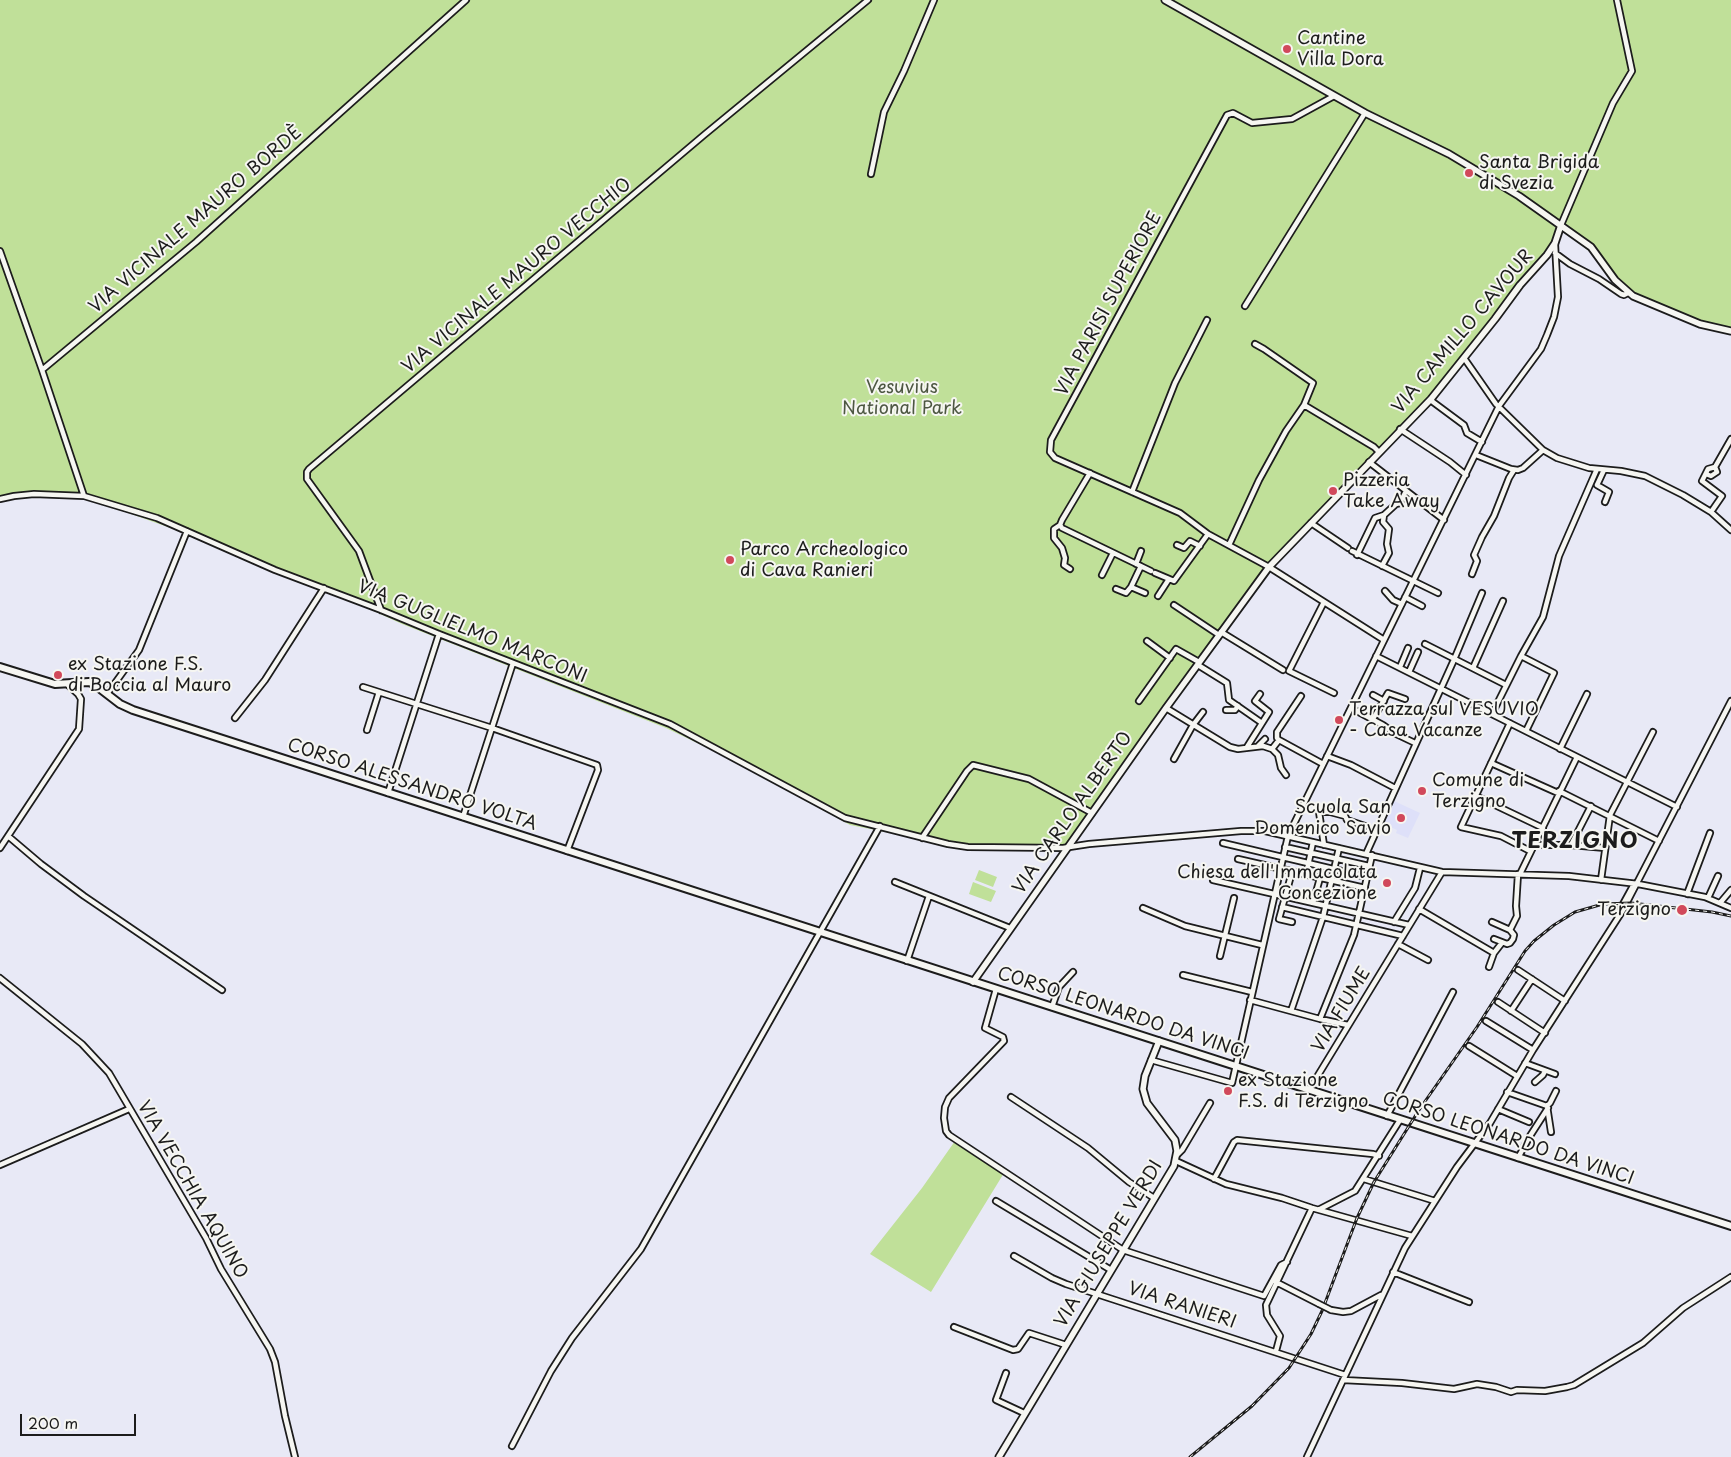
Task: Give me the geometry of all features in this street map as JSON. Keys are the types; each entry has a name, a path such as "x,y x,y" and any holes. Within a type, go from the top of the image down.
{"main road":[{"name":"CORSO ALESSANDRO VOLTA","path":"0,667 48,682 67,684 90,682 120,704 132,710 820,932"},
{"name":"CORSO LEONARDO DA VINCI","path":"820,932 1731,1226"}],"street":[{"name":"VIA VICINALE MAURO BORDÈ","path":"42,370 196,242 466,0"},
{"name":"VIA VICINALE MAURO VECCHIO","path":"381,610 359,551 307,478 309,469 704,135 868,0"},
{"path":"871,174 884,112 904,71 934,0"},
{"path":"1165,0 1365,114 1463,162 1519,196 1591,248 1615,280 1628,293 1649,304 1700,324 1731,331"},
{"path":"1561,225 1613,103 1632,71 1617,0"},
{"name":"VIA PARISI SUPERIORE","path":"1334,96 1290,120 1252,123 1233,113 1227,115 1051,440 1050,452 1055,458 1180,513 1208,534 1269,567 1384,640"},
{"path":"1245,306 1365,114"},
{"name":"VIA CAMILLO CAVOUR","path":"1269,567 1431,399 1555,243 1561,225"},
{"path":"1151,1060 1232,1083 1288,836 1499,406 1541,349 1551,326 1558,297 1555,243"},
{"path":"0,251 84,496"},
{"path":"1555,253 1621,294 1628,293"},
{"path":"1132,492 1175,383 1207,320"},
{"path":"1229,545 1259,480 1286,431 1304,405 1313,382 1255,344"},
{"path":"1464,358 1496,404 1543,450 1557,458 1597,469 1646,476 1711,512 1731,530"},
{"path":"1431,399 1464,425 1467,433 1482,442"},
{"path":"1304,405 1374,447 1379,452"},
{"path":"1400,429 1450,462 1466,475"},
{"path":"1711,512 1722,496 1702,481 1706,474 1714,475 1716,472 1715,467 1731,439"},
{"path":"1476,455 1514,470 1523,468 1543,450"},
{"path":"1370,462 1444,520"},
{"path":"1492,714 1543,617 1559,556 1597,469"},
{"path":"1472,574 1477,561 1474,554 1494,516 1514,470"},
{"path":"1604,470 1597,485 1609,492 1605,502"},
{"path":"1070,569 1064,565 1062,548 1054,538 1054,530 1060,525 1090,473"},
{"path":"1357,555 1375,518 1384,515 1400,503 1406,491"},
{"name":"VIA GUGLIELMO MARCONI","path":"0,499 34,494 84,496 157,518 275,570 670,724 845,818 922,838 968,847 1068,846 1241,830 1265,831 1442,872 1569,876 1636,884 1708,898 1731,908"},
{"path":"1382,566 1389,553 1387,544 1388,530 1383,522 1384,515"},
{"path":"1311,523 1357,555 1438,593"},
{"path":"1060,525 1066,531 1174,581 1208,534"},
{"path":"107,694 139,650 187,531"},
{"path":"1178,545 1184,548 1191,538 1200,546"},
{"path":"1136,564 1141,551"},
{"path":"1102,574 1112,553"},
{"path":"1116,590 1126,593 1141,566"},
{"name":"VIA CARLO ALBERTO","path":"973,982 1198,663 1269,567"},
{"path":"1158,596 1169,579"},
{"path":"1131,587 1145,593"},
{"path":"235,718 265,680 324,588"},
{"path":"1386,591 1393,600 1402,604"},
{"path":"1366,854 1482,593"},
{"path":"1405,597 1422,606"},
{"path":"1473,668 1503,601"},
{"path":"1324,602 1289,671 1334,693"},
{"path":"1174,605 1284,670"},
{"path":"388,793 438,634"},
{"path":"1147,641 1170,658"},
{"path":"1425,644 1506,685"},
{"path":"1400,667 1408,648"},
{"path":"1139,701 1176,649 1227,683 1228,698 1262,723"},
{"path":"1409,672 1418,652"},
{"path":"1376,656 1677,807"},
{"path":"1521,656 1554,673 1526,731"},
{"path":"463,818 513,663"},
{"path":"0,848 79,729 81,699 67,684"},
{"path":"363,686 597,765 598,770 567,851"},
{"path":"367,730 379,692"},
{"path":"1371,718 1384,701 1388,692 1405,698"},
{"path":"1247,747 1269,712 1255,701 1260,694"},
{"path":"1560,748 1587,694"},
{"path":"1373,695 1384,701"},
{"path":"1302,696 1277,732 1277,738 1323,764"},
{"path":"1307,1457 1382,1295 1412,1236 1498,1109 1544,1032 1612,927 1659,842 1731,701"},
{"path":"1226,710 1235,710 1238,706"},
{"path":"1166,708 1230,747 1238,749 1258,746 1272,749 1278,755 1281,768 1286,775"},
{"path":"1351,708 1415,743"},
{"path":"1174,759 1193,725 1204,712"},
{"path":"1248,721 1251,715"},
{"path":"1510,723 1461,827 1501,836 1530,851"},
{"path":"1601,880 1610,816 1653,732"},
{"path":"1258,746 1265,740"},
{"path":"1272,749 1279,740"},
{"path":"1327,756 1351,765 1395,788"},
{"path":"1510,930 1518,916 1516,906 1519,874 1577,757"},
{"path":"1491,763 1591,806 1659,842"},
{"path":"922,838 973,764 1029,779 1092,813"},
{"path":"1476,796 1542,828"},
{"path":"1571,845 1591,806"},
{"path":"1324,844 1319,812 1330,812 1345,816 1347,820 1365,826"},
{"path":"512,1446 551,1370 572,1338 641,1249 880,826"},
{"path":"1687,894 1710,833"},
{"path":"8,836 40,864 84,896 222,990"},
{"path":"1306,875 1313,842"},
{"path":"1223,843 1367,877"},
{"path":"1534,845 1571,845 1605,848"},
{"path":"1285,847 1369,866"},
{"path":"1291,1011 1323,917 1339,848"},
{"path":"1320,1019 1354,936 1372,855"},
{"path":"1238,859 1365,888"},
{"path":"1394,922 1415,888 1420,868"},
{"path":"1292,872 1280,918 1292,922"},
{"name":"VIA FIUME","path":"1309,1090 1442,872"},
{"path":"1708,898 1718,876"},
{"path":"1314,904 1320,878"},
{"path":"1213,880 1409,925"},
{"path":"895,882 1010,928"},
{"path":"1720,902 1731,890"},
{"path":"907,960 929,896"},
{"path":"1220,956 1234,898"},
{"path":"1282,907 1403,936"},
{"path":"1142,908 1185,926 1262,945"},
{"path":"1419,909 1494,954"},
{"path":"1492,922 1510,930 1514,935 1510,943 1502,943 1494,939"},
{"path":"1398,944 1428,960"},
{"path":"1489,967 1494,954 1501,944"},
{"path":"1518,970 1565,1001"},
{"path":"1052,1007 1059,987 1073,972"},
{"path":"1183,975 1252,992"},
{"name":"VIA VECCHIA AQUINO","path":"0,978 55,1020 82,1044 109,1073 206,1238 221,1269 270,1349 275,1362 284,1416 295,1457"},
{"path":"1511,1011 1532,979"},
{"path":"996,989 985,1028 1003,1037 1003,1044 949,1098 945,1107 946,1131 954,1139 1123,1250 1264,1296 1281,1265 1286,1262"},
{"path":"1387,1116 1453,992"},
{"path":"1250,1000 1348,1025"},
{"path":"1498,1002 1544,1032"},
{"path":"1486,1021 1533,1050"},
{"name":"VIA GIUSEPPE VERDI","path":"999,1457 1176,1158 1175,1140 1147,1103 1144,1095 1143,1082 1159,1041"},
{"path":"1469,1046 1517,1076"},
{"path":"1525,1063 1555,1074"},
{"path":"1535,1082 1543,1075 1544,1071"},
{"path":"1518,1158 1556,1091"},
{"path":"1507,1092 1547,1107"},
{"path":"1011,1097 1088,1148 1130,1182 1154,1198"},
{"path":"1210,1103 1176,1158 1226,1184 1282,1198 1412,1236"},
{"path":"1547,1107 1550,1132"},
{"path":"0,1165 129,1109"},
{"path":"1498,1109 1529,1122"},
{"path":"1320,1210 1352,1194 1379,1156 1400,1120"},
{"path":"1214,1179 1234,1142 1237,1140 1379,1156"},
{"path":"1364,1179 1435,1201"},
{"path":"996,1201 1111,1270"},
{"path":"1276,1351 1280,1336 1266,1311 1266,1304 1312,1208"},
{"name":"VIA RANIERI","path":"1014,1256 1058,1280 1276,1351 1344,1377 1454,1389 1477,1384 1511,1392 1516,1390 1545,1391 1574,1385 1643,1343 1682,1308 1731,1277"},
{"path":"1393,1272 1469,1302"},
{"path":"1276,1282 1331,1310 1343,1312 1351,1311 1382,1295"},
{"path":"954,1327 1013,1350 1018,1349 1029,1333 1066,1345"},
{"path":"1006,1373 996,1400 1024,1413"}],"shaded area":[{"name":"Scuola San Domenico Savio","path":"1392,800 1420,813 1408,838 1396,833 1397,830 1382,823"}],"green space":[{"name":"Vesuvius National Park","path":"0,0 1731,0 1731,335 1688,322 1621,294 1590,252 1562,231 1550,253 1438,391 1330,509 1289,544 1238,613 1221,640 1168,708 1168,712 1069,846 969,848 939,845 921,839 850,825 724,756 666,728 402,624 354,602 196,537 83,497 48,496 0,500"},
{"path":"979,870 997,877 993,887 975,880"},
{"path":"973,882 996,891 991,902 969,894"},
{"path":"955,1141 1004,1173 931,1292 870,1254 922,1188"}],"railway":[{"path":"1190,1457 1252,1406 1289,1368 1311,1334 1322,1311 1357,1218 1374,1182 1419,1110 1477,1027 1525,951 1534,941 1554,925 1575,912 1603,904 1631,903 1712,912 1731,916"}],"place":[{"name":"Cantine Villa Dora","path":"1287,49"},
{"name":"Santa Brigida di Svezia","path":"1469,173"},
{"name":"Pizzeria Take Away","path":"1333,491"},
{"name":"Parco Archeologico di Cava Ranieri","path":"730,560"},
{"name":"ex Stazione F.S. di Boccia al Mauro","path":"58,675"},
{"name":"Terrazza sul VESUVIO - Casa Vacanze","path":"1339,720"},
{"name":"Comune di Terzigno","path":"1422,791"},
{"name":"Scuola San Domenico Savio","path":"1401,818"},
{"name":"Chiesa dell'Immacolata Concezione","path":"1387,883"},
{"name":"Terzigno","path":"1682,910"},
{"name":"ex Stazione F.S. di Terzigno","path":"1228,1091"}],"district":[{"name":"TERZIGNO","path":"1575,842"}]}
